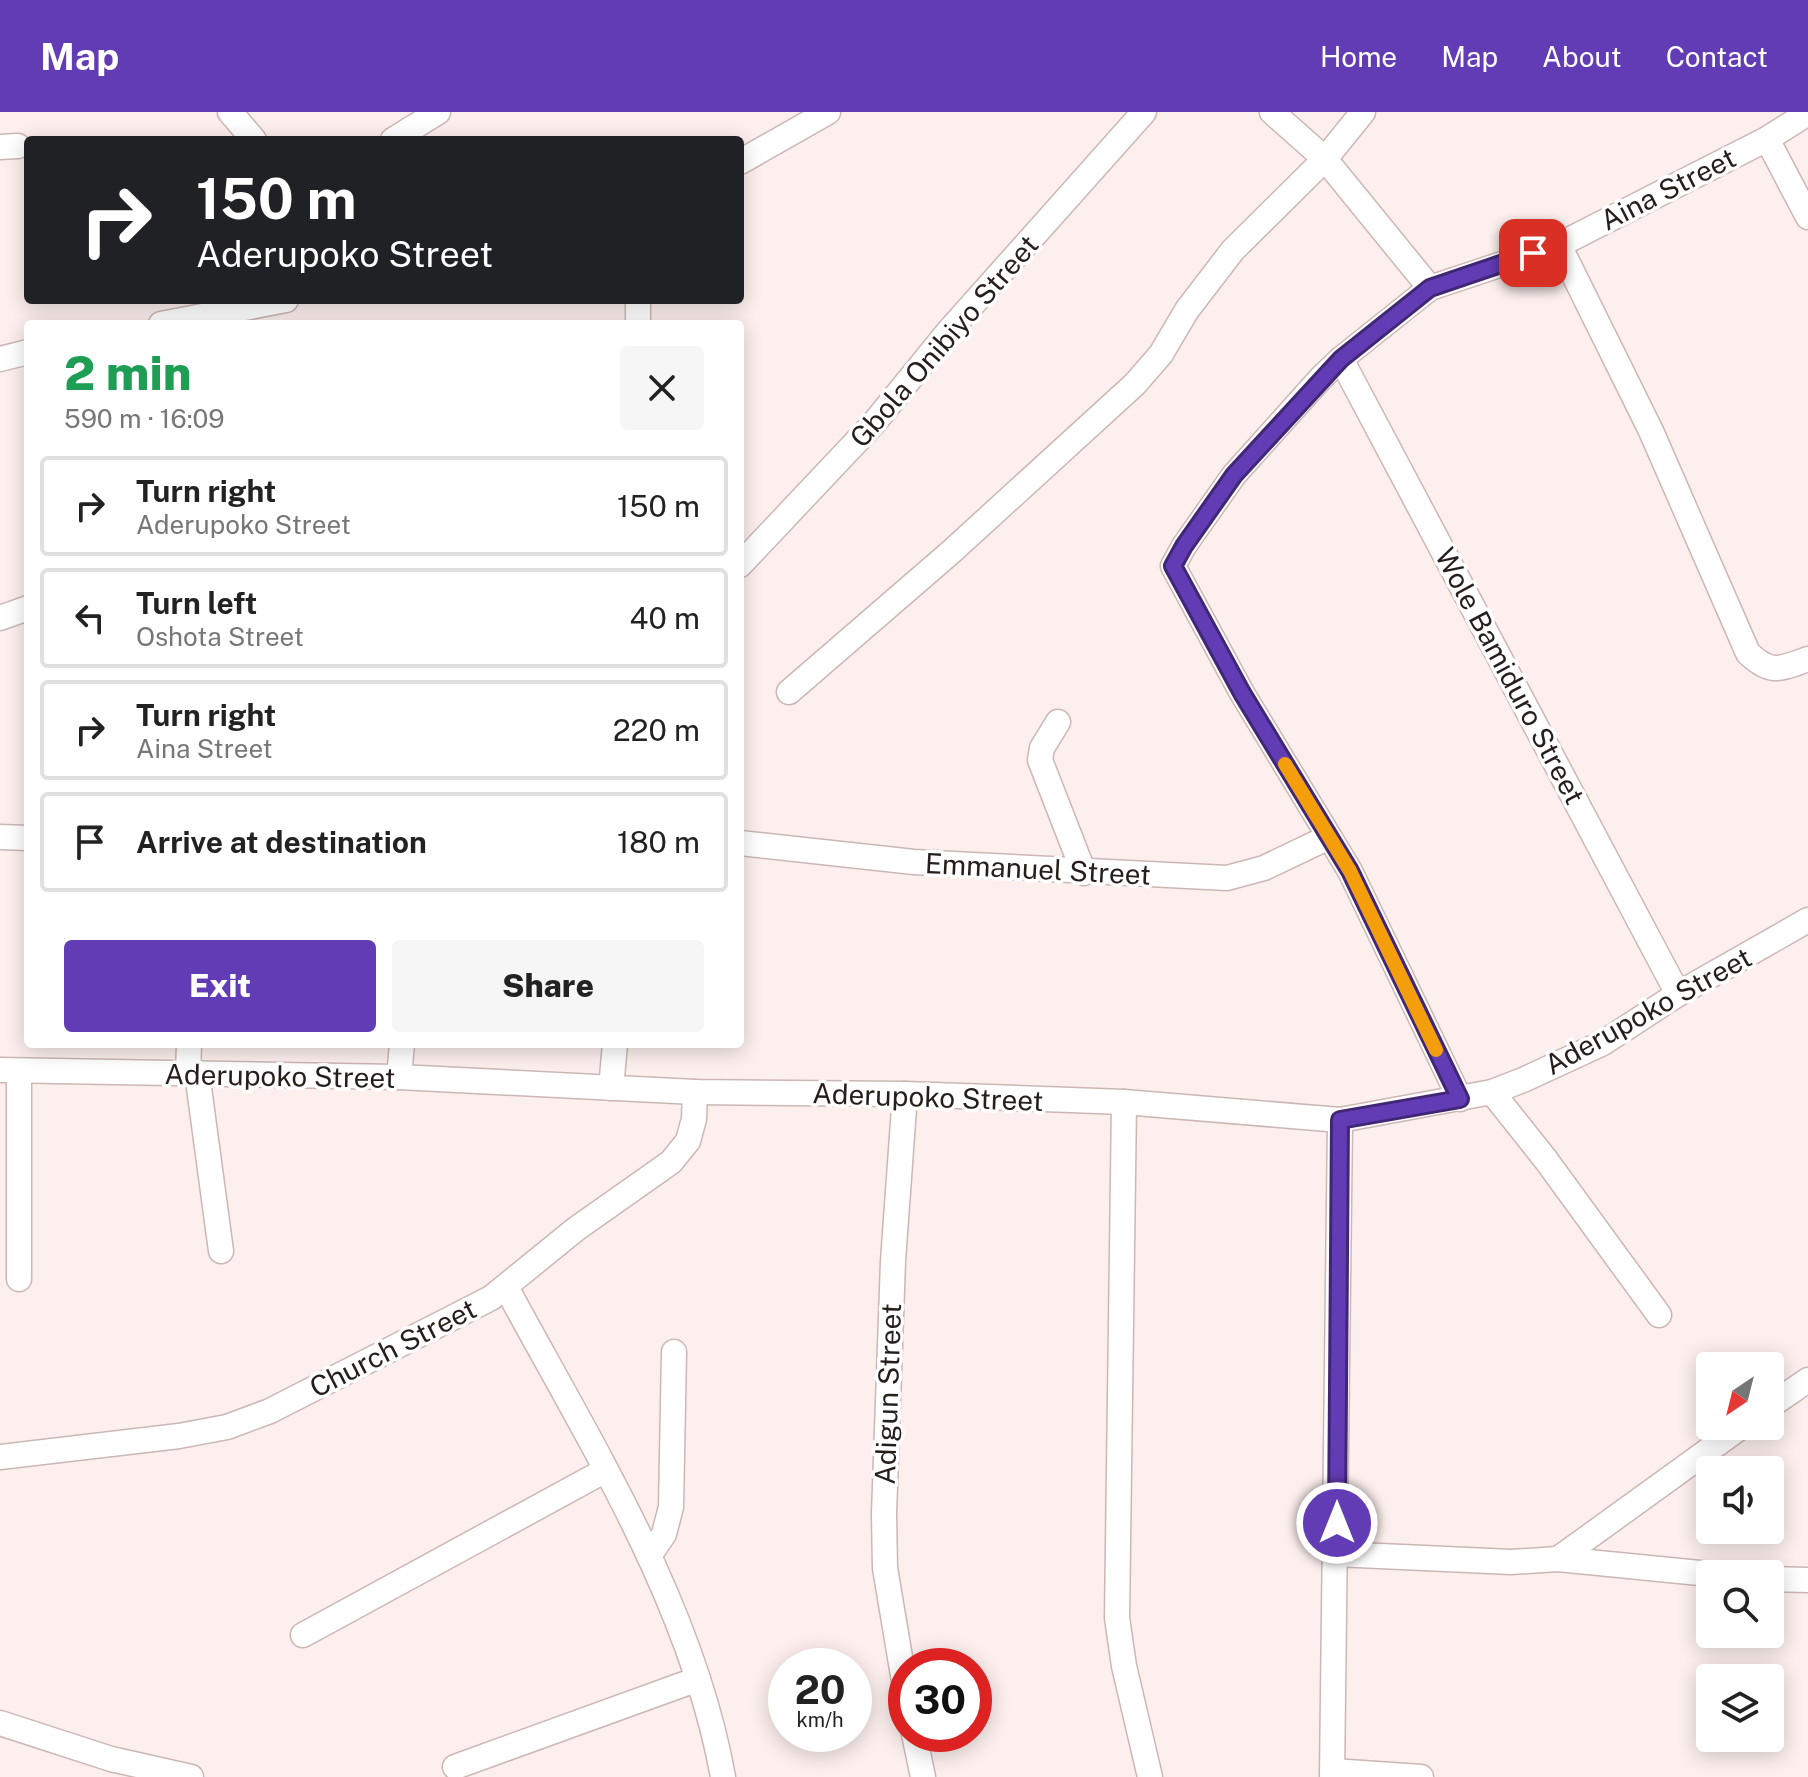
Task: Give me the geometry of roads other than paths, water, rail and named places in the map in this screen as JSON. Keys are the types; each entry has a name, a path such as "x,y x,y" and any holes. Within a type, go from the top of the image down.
{"street":[{"path":"230,112 251,136"},
{"path":"399,136 438,112"},
{"path":"744,160 828,112"},
{"name":"Gbola Onibiyo Street","path":"744,561 874,423 948,332 1144,112"},
{"path":"1272,112 1325,159 1430,288"},
{"path":"789,692 962,542 1135,384 1161,354 1187,310 1233,250 1325,159 1363,112"},
{"name":"Aina Street","path":"1329,837 1242,693 1173,566 1184,546 1234,475 1341,359 1430,288 1559,245 1767,139 1808,113"},
{"path":"1767,139 1808,217"},
{"path":"1559,245 1651,431 1748,653 1762,667 1779,669 1808,659"},
{"path":"182,320 265,304"},
{"path":"0,359 24,353"},
{"name":"Wole Bamiduro Street","path":"1341,359 1678,994"},
{"path":"0,618 24,609"},
{"path":"1058,722 1042,748 1040,760 1084,873"},
{"path":"0,837 24,838"},
{"path":"1329,837 1350,871 1460,1099"},
{"name":"Emmanuel Street","path":"744,843 914,862 1227,878 1264,868 1329,837"},
{"name":"Aderupoko Street","path":"9,1070 399,1077 695,1092 905,1094 1124,1102 1340,1120 1492,1092 1603,1043 1678,994 1808,920"},
{"path":"190,1048 221,1251"},
{"path":"399,1077 402,1048"},
{"path":"611,1088 615,1048"},
{"path":"9,1070 19,1279"},
{"name":"Church Street","path":"0,1457 179,1436 227,1427 270,1411 491,1298 576,1229 671,1162 688,1141 694,1119 695,1092"},
{"path":"1492,1092 1546,1160 1659,1315"},
{"name":"Adigun Street","path":"898,1648 885,1568 884,1527 893,1261 905,1094"},
{"path":"1124,1102 1117,1618 1124,1666 1150,1777"},
{"path":"1340,1120 1332,1774 1421,1777"},
{"path":"506,1287 649,1556 698,1679 723,1777"},
{"path":"649,1556 664,1534 671,1507 674,1352"},
{"path":"1784,1396 1808,1380"},
{"path":"1558,1559 1723,1440"},
{"path":"303,1635 604,1471"},
{"path":"1336,1554 1511,1562 1558,1559 1696,1573"},
{"path":"1784,1579 1808,1580"},
{"path":"455,1767 698,1679"},
{"path":"0,1723 111,1759 191,1777"},
{"path":"918,1752 923,1777"}]}
